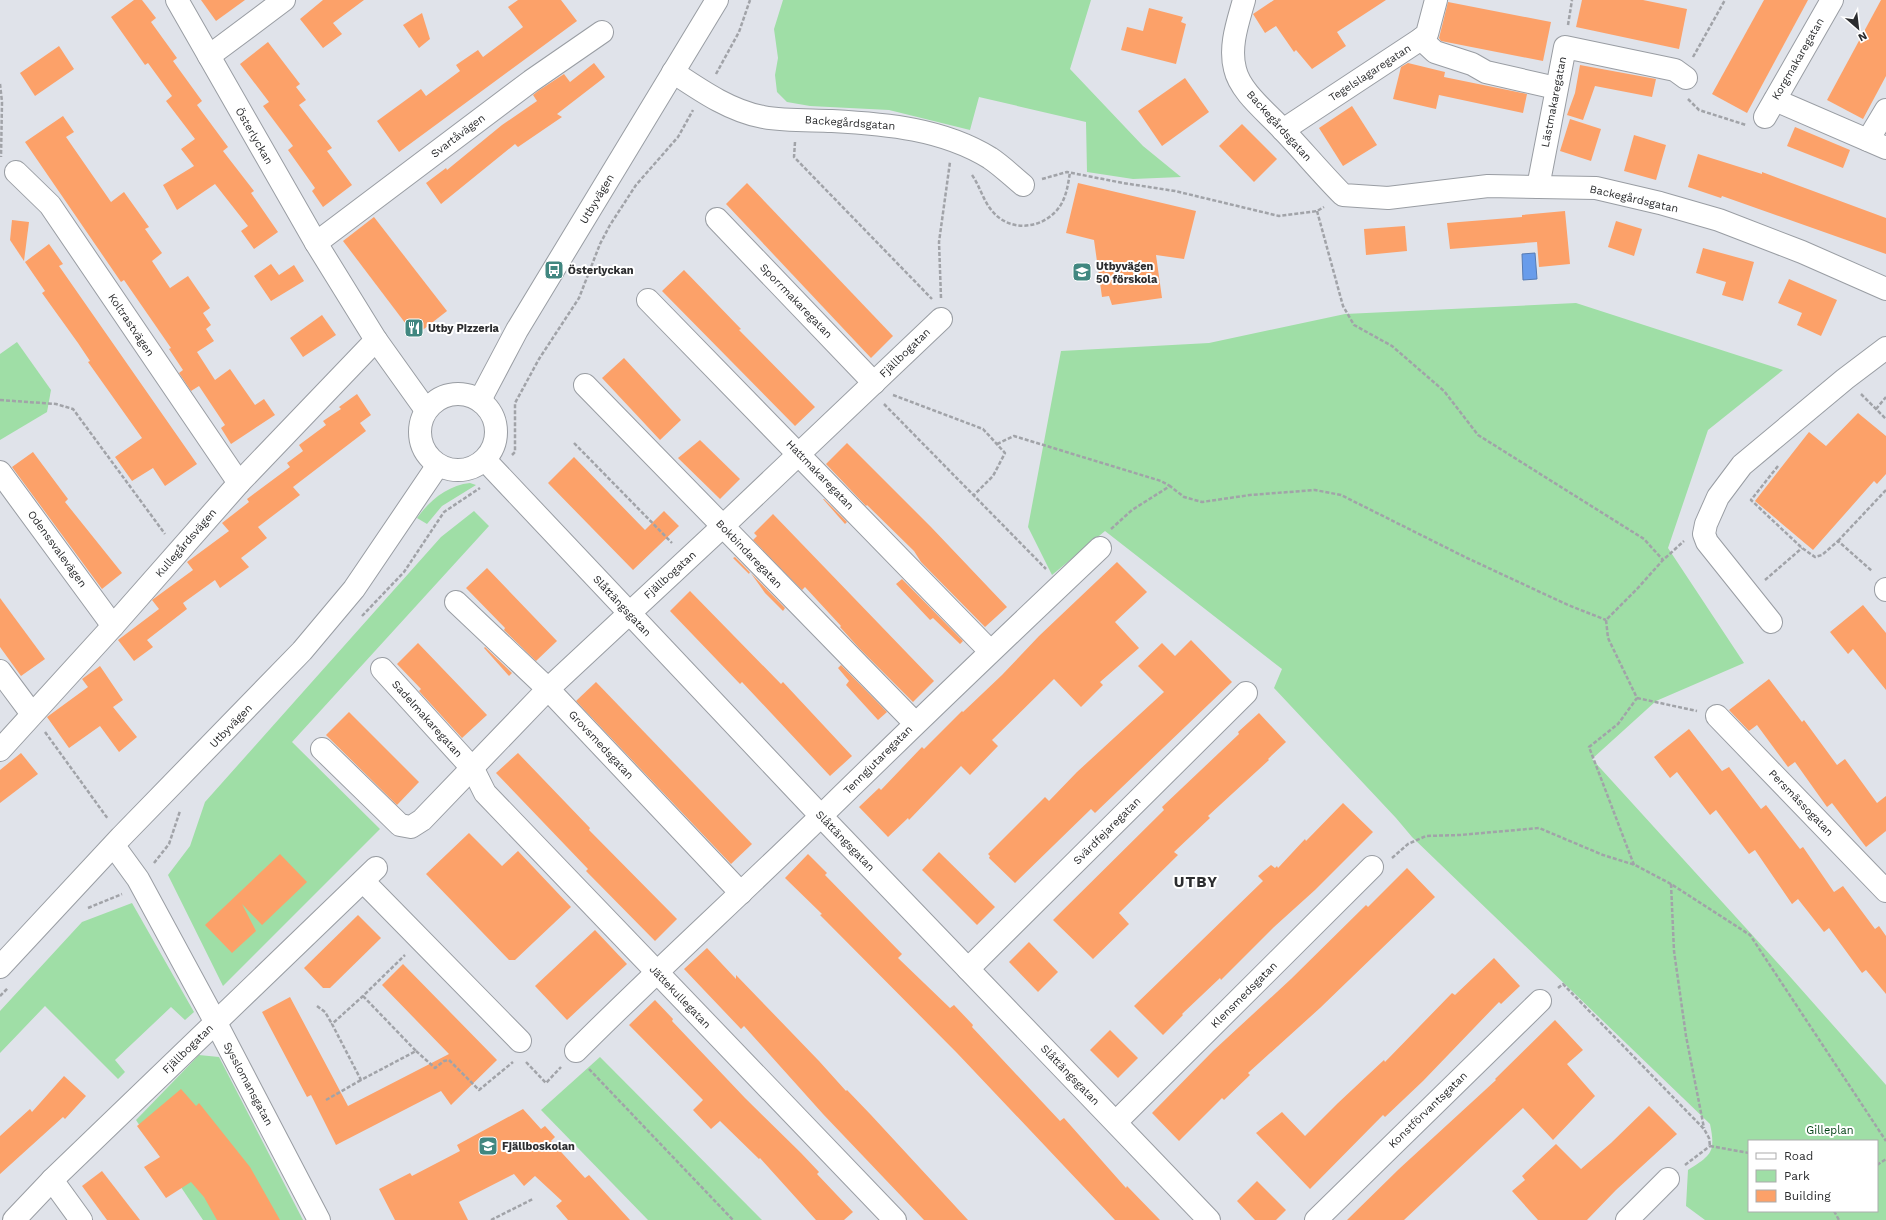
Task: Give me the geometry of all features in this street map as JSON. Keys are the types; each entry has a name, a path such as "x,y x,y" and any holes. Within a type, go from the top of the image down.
{"street":[{"name":"Österlyckan","path":"177,0 316,243 376,340 426,410"},
{"path":"209,56 284,0"},
{"name":"Utbyvägen","path":"480,400 517,330 717,0"},
{"name":"Backegårdsgatan","path":"1244,0 1234,41 1235,70 1242,84 1257,105 1283,130 1343,195 1388,198 1488,186 1596,188 1719,220 1802,252 1886,289"},
{"name":"Tegelslagaregatan","path":"1283,130 1427,34 1436,0"},
{"name":"Korgmakaregatan","path":"1770,108 1832,0"},
{"name":"Svartåvägen","path":"316,243 531,81 602,32"},
{"path":"1421,39 1435,52 1472,64 1486,72 1556,88"},
{"name":"Lästmakaregatan","path":"1538,186 1564,47 1675,70 1686,78"},
{"name":"Backegårdsgatan","path":"673,72 704,93 737,108 762,117 877,123 927,132 965,146 990,159 1023,185"},
{"path":"1770,108 1877,144 1886,110"},
{"name":"Koltrastvägen","path":"8,166 50,205 239,483"},
{"name":"Sporrmakaregatan","path":"717,219 873,389"},
{"name":"Hattmakaregatan","path":"648,300 990,651"},
{"name":"Fjällbogatan","path":"322,749 400,826 411,827 422,820 473,769 548,689 799,454 873,389 940,314"},
{"name":"Kullegårdsvägen","path":"0,750 113,626 239,483 376,340"},
{"path":"1771,622 1707,542 1704,534 1706,524 1718,497 1742,465 1845,379 1886,348"},
{"name":"Bokbindaregatan","path":"585,385 915,723"},
{"path":"464,394 480,400 492,413 496,429 494,446 485,460 466,470 452,470 438,465 425,452 422,444 420,427 426,410 432,403 447,395 464,394"},
{"name":"Slåttängsgatan","path":"485,460 821,816 1209,1220"},
{"name":"Utbyvägen","path":"0,967 117,842 302,651 354,589 438,465"},
{"name":"Odenssvalevägen","path":"0,472 113,626"},
{"name":"Tenngjutaregatan","path":"576,1051 656,972 821,816 990,651 1100,548"},
{"name":"Grovsmedsgatan","path":"456,602 548,689 741,893"},
{"name":"Sadelmakaregatan","path":"382,669 473,769"},
{"path":"0,671 32,714"},
{"name":"Svärdfejaregatan","path":"968,969 1246,693"},
{"name":"Persmässogatan","path":"1717,716 1886,891"},
{"name":"Jättekullegatan","path":"473,769 485,793 895,1220"},
{"name":"Sysslomansgatan","path":"117,842 216,1022 319,1220"},
{"name":"Klensmedsgatan","path":"1116,1122 1372,867"},
{"name":"Fjällbogatan","path":"14,1220 52,1180 370,874 421,939 520,1048"},
{"name":"Konstförvantsgatan","path":"1316,1220 1540,1001"},
{"path":"1627,1220 1668,1179"},
{"path":"52,1180 81,1220"}],"path":[{"path":"610,225 636,185 678,137 723,63 739,32 750,0"},
{"path":"1725,0 1692,59 1686,78 1685,93 1700,110 1750,126 1755,126 1770,108"},
{"path":"0,84 8,166"},
{"path":"795,134 794,157 934,301 940,314"},
{"path":"940,314 941,298 939,242 951,157"},
{"path":"969,172 973,176 986,203 994,214 1011,224 1025,227 1038,224 1057,210 1064,198 1070,172"},
{"path":"1023,185 1070,172 1123,183 1175,191 1279,216 1317,211 1343,195"},
{"path":"1317,211 1343,306 1354,325 1392,346 1444,391 1478,435 1644,539 1663,560"},
{"path":"1845,379 1886,419"},
{"path":"873,389 983,429 1005,453 993,476 974,495"},
{"path":"873,389 1061,585"},
{"path":"1876,409 1886,397"},
{"path":"0,400 56,404 73,409 178,552"},
{"path":"997,444 1014,436 1161,480 1184,497 1202,502 1250,495 1315,490 1341,495 1489,568 1568,605 1606,620"},
{"path":"574,443 662,532 686,561"},
{"path":"1779,465 1751,500 1802,548 1816,557 1819,557 1838,541 1886,490"},
{"path":"1100,548 1112,528 1132,510 1170,486"},
{"path":"1606,620 1637,590 1663,560 1706,524"},
{"path":"1838,541 1880,578 1886,589"},
{"path":"1748,594 1802,548"},
{"path":"1606,620 1608,638 1637,698"},
{"path":"1637,698 1717,716"},
{"path":"1635,865 1589,747 1618,724 1637,698"},
{"path":"32,714 117,842"},
{"path":"1372,867 1384,866 1408,844 1426,836 1460,835 1539,828 1603,855 1635,865 1671,884 1750,935 1886,1141"},
{"path":"1671,884 1674,951 1686,1036 1704,1129"},
{"path":"332,1024 421,939"},
{"path":"1540,1001 1563,984 1704,1129 1709,1138 1710,1146"},
{"path":"363,996 416,1051 435,1068 444,1061 449,1060 479,1090 520,1048 546,1083 576,1051 590,1070 733,1220"},
{"path":"317,1006 325,1012 361,1080"},
{"path":"326,1100 416,1051"},
{"path":"1668,1179 1710,1146 1748,1153"},
{"path":"491,1220 533,1199"}],"green space":[{"path":"783,0 1091,0 1070,69 1143,146 1181,177 1133,179 1087,172 1086,122 979,97 970,130 889,110 810,106 787,102 777,92 775,75 778,58 774,29"},
{"name":"Gilleplan","path":"1576,303 1783,370 1708,430 1668,548 1744,663 1656,701 1592,759 1785,971 1886,1085 1886,1220 1705,1220 1686,1206 1688,1170 1702,1161 1710,1152 1712,1147 1710,1124 1412,837 1274,688 1282,669 1105,531 1052,575 1028,527 1061,351 1209,343 1345,314"},
{"path":"17,342 51,390 47,412 0,440 0,354"},
{"path":"470,483 476,485 442,506 427,524 417,518 433,500 447,490 462,484"},
{"path":"474,511 489,526 292,742 380,829 223,986 168,875 190,846 205,802 441,537"},
{"path":"132,903 194,1012 185,1020 171,1007 115,1060 125,1072 118,1079 45,1006 0,1053 0,1011 82,922"},
{"path":"199,1055 219,1057 303,1220 203,1220 136,1120"},
{"path":"600,1057 762,1220 648,1220 541,1110"}],"water":[{"path":"1535,253 1537,279 1523,280 1522,254"}],"building":[{"path":"134,0 142,0 156,18 151,22 177,58 173,61 202,101 197,105 228,147 223,151 254,191 251,193 278,232 254,249 241,231 248,226 215,184 177,210 163,185 194,166 181,149 195,139 166,101 172,96 148,63 145,65 111,17"},
{"path":"201,0 245,0 216,21"},
{"path":"323,0 364,0 333,23 342,34 323,48 300,19"},
{"path":"518,0 561,0 577,21 399,152 377,121 421,89 426,96 460,71 456,65 478,50 483,57 523,27 508,7"},
{"path":"1274,0 1386,0 1337,32 1346,46 1312,69 1296,50 1294,52 1276,26 1265,33 1253,14"},
{"path":"1582,0 1643,0 1687,9 1679,49 1576,27"},
{"path":"1764,0 1808,0 1747,113 1712,94"},
{"path":"1881,0 1886,0 1886,76 1863,119 1827,100"},
{"path":"1448,2 1551,22 1543,61 1441,41 1439,38"},
{"path":"1149,8 1183,17 1181,22 1186,24 1176,64 1121,50 1127,27 1143,31"},
{"path":"422,13 430,39 419,48 403,25"},
{"path":"268,42 300,84 296,87 306,100 299,105 332,148 327,151 352,185 323,207 312,191 315,188 288,150 293,146 263,106 269,102 240,64"},
{"path":"59,46 74,69 35,96 20,73"},
{"path":"594,63 605,77 557,114 562,117 518,147 515,144 441,204 426,183 446,168 447,170 502,125 537,101 533,95 538,91 564,74 570,82"},
{"path":"1408,63 1445,72 1444,77 1527,94 1523,113 1439,95 1436,109 1393,99 1401,67"},
{"path":"1580,65 1656,79 1652,97 1595,86 1583,120 1567,115 1575,93"},
{"path":"1185,78 1209,112 1162,146 1138,111"},
{"path":"1352,106 1377,145 1343,166 1319,128"},
{"path":"63,116 74,132 66,137 111,202 124,192 149,227 145,229 162,253 152,261 170,288 188,276 210,308 203,313 211,325 206,329 214,341 197,352 215,380 230,369 255,405 264,399 275,415 231,444 221,428 225,425 199,386 191,391 179,373 183,370 169,349 171,348 124,280 121,282 25,142"},
{"path":"1570,119 1601,129 1591,161 1560,151"},
{"path":"1242,124 1277,159 1254,182 1219,146"},
{"path":"1795,127 1850,150 1843,168 1787,146"},
{"path":"1634,135 1666,145 1656,180 1624,171"},
{"path":"1698,154 1762,174 1762,172 1886,218 1886,254 1722,196 1721,198 1688,187"},
{"path":"747,183 893,336 871,358 726,204"},
{"path":"1078,183 1196,211 1184,259 1156,255 1162,298 1112,305 1109,296 1102,297 1094,240 1066,233"},
{"path":"1565,211 1570,264 1539,267 1537,242 1450,249 1447,223 1522,217 1522,215"},
{"path":"374,217 447,311 415,336 343,241"},
{"path":"12,220 29,222 24,261 10,240"},
{"path":"1616,221 1642,229 1634,256 1608,247"},
{"path":"1405,226 1407,251 1366,255 1364,229"},
{"path":"49,244 63,264 59,266 197,464 165,486 153,468 132,481 115,457 142,438 88,362 90,361 42,293 45,291 25,262"},
{"path":"1703,248 1754,262 1743,301 1722,295 1726,282 1696,273"},
{"path":"271,264 279,275 294,265 304,281 271,301 254,276"},
{"path":"684,270 741,329 739,330 815,407 795,426 662,291"},
{"path":"1789,279 1837,300 1821,336 1797,325 1802,313 1778,303"},
{"path":"322,315 336,335 303,357 290,338"},
{"path":"624,358 681,420 660,440 602,378"},
{"path":"357,394 371,415 360,423 366,431 293,487 300,495 258,527 267,538 241,558 249,567 220,588 215,580 183,603 187,609 147,640 153,647 134,661 118,640 159,609 152,600 193,570 187,562 229,531 222,523 249,502 247,499 290,467 287,463 303,451 299,445 326,425 323,421 341,409 339,407"},
{"path":"1858,413 1886,436 1886,474 1877,484 1874,481 1813,550 1755,501 1809,432 1826,446"},
{"path":"700,440 740,479 720,499 678,458"},
{"path":"847,443 931,527 1007,607 985,627 921,562 914,551 867,505 866,506 826,464"},
{"path":"33,452 68,499 65,502 122,573 102,589 12,467"},
{"path":"574,457 645,530 664,511 679,526 633,570 548,483"},
{"path":"823,499 847,522 845,524"},
{"path":"773,514 934,681 913,702 859,648 805,587 802,590 753,540 757,536 754,533"},
{"path":"735,557 750,572 749,574 733,558"},
{"path":"1117,562 1147,592 1115,622 1139,648 1100,682 1103,685 1081,707 1054,679 992,740 998,746 970,775 961,766 909,820 908,818 888,837 859,807 879,788 881,790 922,747 924,749 962,711 963,712 1002,675 1039,636"},
{"path":"487,568 557,641 536,661 504,630 505,628 466,588"},
{"path":"751,573 785,608 783,611 765,593"},
{"path":"902,579 963,641 960,644 933,618 930,620 896,584"},
{"path":"690,591 781,684 783,682 852,756 830,776 742,682 740,684 670,611"},
{"path":"0,598 45,659 21,676 0,647"},
{"path":"1863,605 1886,633 1886,690 1853,649 1848,654 1830,632"},
{"path":"1191,640 1232,682 1095,813 1091,809 1015,883 989,858 990,856 988,854 1045,797 1049,801 1077,772 1164,692 1138,666 1162,643 1175,656"},
{"path":"418,643 487,715 462,738 419,691 421,689 397,664"},
{"path":"485,647 512,673 509,676 484,648"},
{"path":"841,665 887,712 878,720 846,685 849,681 838,668"},
{"path":"100,666 123,700 113,707 137,737 119,752 100,726 69,748 47,717 88,687 82,679"},
{"path":"1769,679 1802,722 1804,720 1837,765 1845,759 1877,803 1886,796 1886,831 1866,847 1832,803 1827,807 1795,762 1788,767 1757,725 1749,731 1729,710"},
{"path":"596,682 752,844 731,864 576,701"},
{"path":"349,712 419,782 397,805 326,735"},
{"path":"1259,713 1286,742 1268,759 1269,760 1208,816 1210,818 1174,852 1178,855 1119,913 1129,924 1093,959 1053,920 1164,810 1162,807"},
{"path":"1689,729 1722,771 1729,767 1761,809 1766,805 1800,849 1803,847 1834,892 1843,886 1875,929 1879,926 1886,936 1886,994 1866,970 1862,973 1829,928 1824,932 1798,899 1792,904 1755,850 1749,854 1716,810 1710,815 1677,772 1670,778 1654,757"},
{"path":"21,753 38,774 0,803 0,770"},
{"path":"518,753 590,828 589,830 677,919 655,941 586,871 588,869 496,773"},
{"path":"1343,803 1373,832 1221,980 1220,978 1182,1014 1183,1015 1163,1035 1134,1006 1263,881 1258,876 1271,865 1275,868 1277,866 1278,868 1305,839 1306,841"},
{"path":"469,833 502,866 518,851 571,907 515,960 509,960 426,874"},
{"path":"939,852 995,907 977,925 922,870"},
{"path":"280,854 307,882 262,925 242,904 256,931 232,953 205,925"},
{"path":"808,854 827,873 825,875 902,954 898,958 950,1008 954,1005 973,1025 972,1027 1060,1121 1064,1118 1126,1188 1127,1186 1160,1220 1115,1220 957,1053 820,915 822,914 785,878"},
{"path":"1407,868 1435,897 1320,1008 1248,1073 1250,1075 1224,1100 1222,1098 1179,1141 1152,1113 1213,1051 1291,979 1366,905 1368,907"},
{"path":"358,915 381,938 330,988 323,988 304,968"},
{"path":"595,930 627,964 567,1020 535,986"},
{"path":"1029,942 1058,972 1038,992 1009,962"},
{"path":"707,948 736,979 736,975 846,1091 847,1090 871,1115 968,1220 924,1220 823,1114 744,1026 741,1029 684,969"},
{"path":"1494,958 1520,986 1501,1004 1499,1002 1423,1081 1385,1117 1383,1115 1310,1189 1256,1133 1282,1112 1305,1136 1384,1060 1385,1062 1452,993 1455,995"},
{"path":"403,964 497,1060 451,1105 441,1091 336,1145 311,1095 307,1097 262,1012 290,997 348,1106 449,1054 382,985"},
{"path":"655,1000 673,1019 672,1021 745,1098 819,1172 817,1174 853,1212 844,1220 816,1220 760,1158 759,1159 720,1121 711,1129 693,1110 703,1100 629,1025"},
{"path":"1555,1020 1583,1050 1567,1064 1595,1096 1553,1140 1523,1108 1404,1220 1347,1220 1399,1169 1496,1080 1495,1079"},
{"path":"1110,1030 1138,1058 1118,1078 1090,1050"},
{"path":"64,1076 86,1096 65,1119 63,1117 0,1174 0,1136 30,1109 32,1112"},
{"path":"181,1089 196,1106 199,1103 250,1167 280,1220 217,1220 204,1197 191,1182 166,1198 144,1167 160,1157 137,1126"},
{"path":"1649,1106 1677,1134 1616,1190 1587,1220 1538,1220 1512,1191 1525,1180 1522,1176 1556,1144 1581,1169 1611,1143"},
{"path":"523,1109 541,1129 545,1126 555,1137 551,1141 585,1178 589,1175 630,1220 568,1220 556,1206 562,1201 535,1176 524,1186 514,1174 459,1202 468,1220 395,1220 379,1189 410,1173 412,1176 460,1151 457,1145"},
{"path":"102,1171 140,1220 107,1220 82,1186"},
{"path":"1257,1181 1286,1210 1276,1220 1255,1220 1237,1201"}],"place":[{"name":"Österlyckan","path":"554,270"},
{"name":"Utbyvägen 50 förskola","path":"1082,272"},
{"name":"Utby Pizzeria","path":"414,328"},
{"name":"Fjällboskolan","path":"488,1146"}],"district":[{"name":"UTBY","path":"1196,882"}]}
